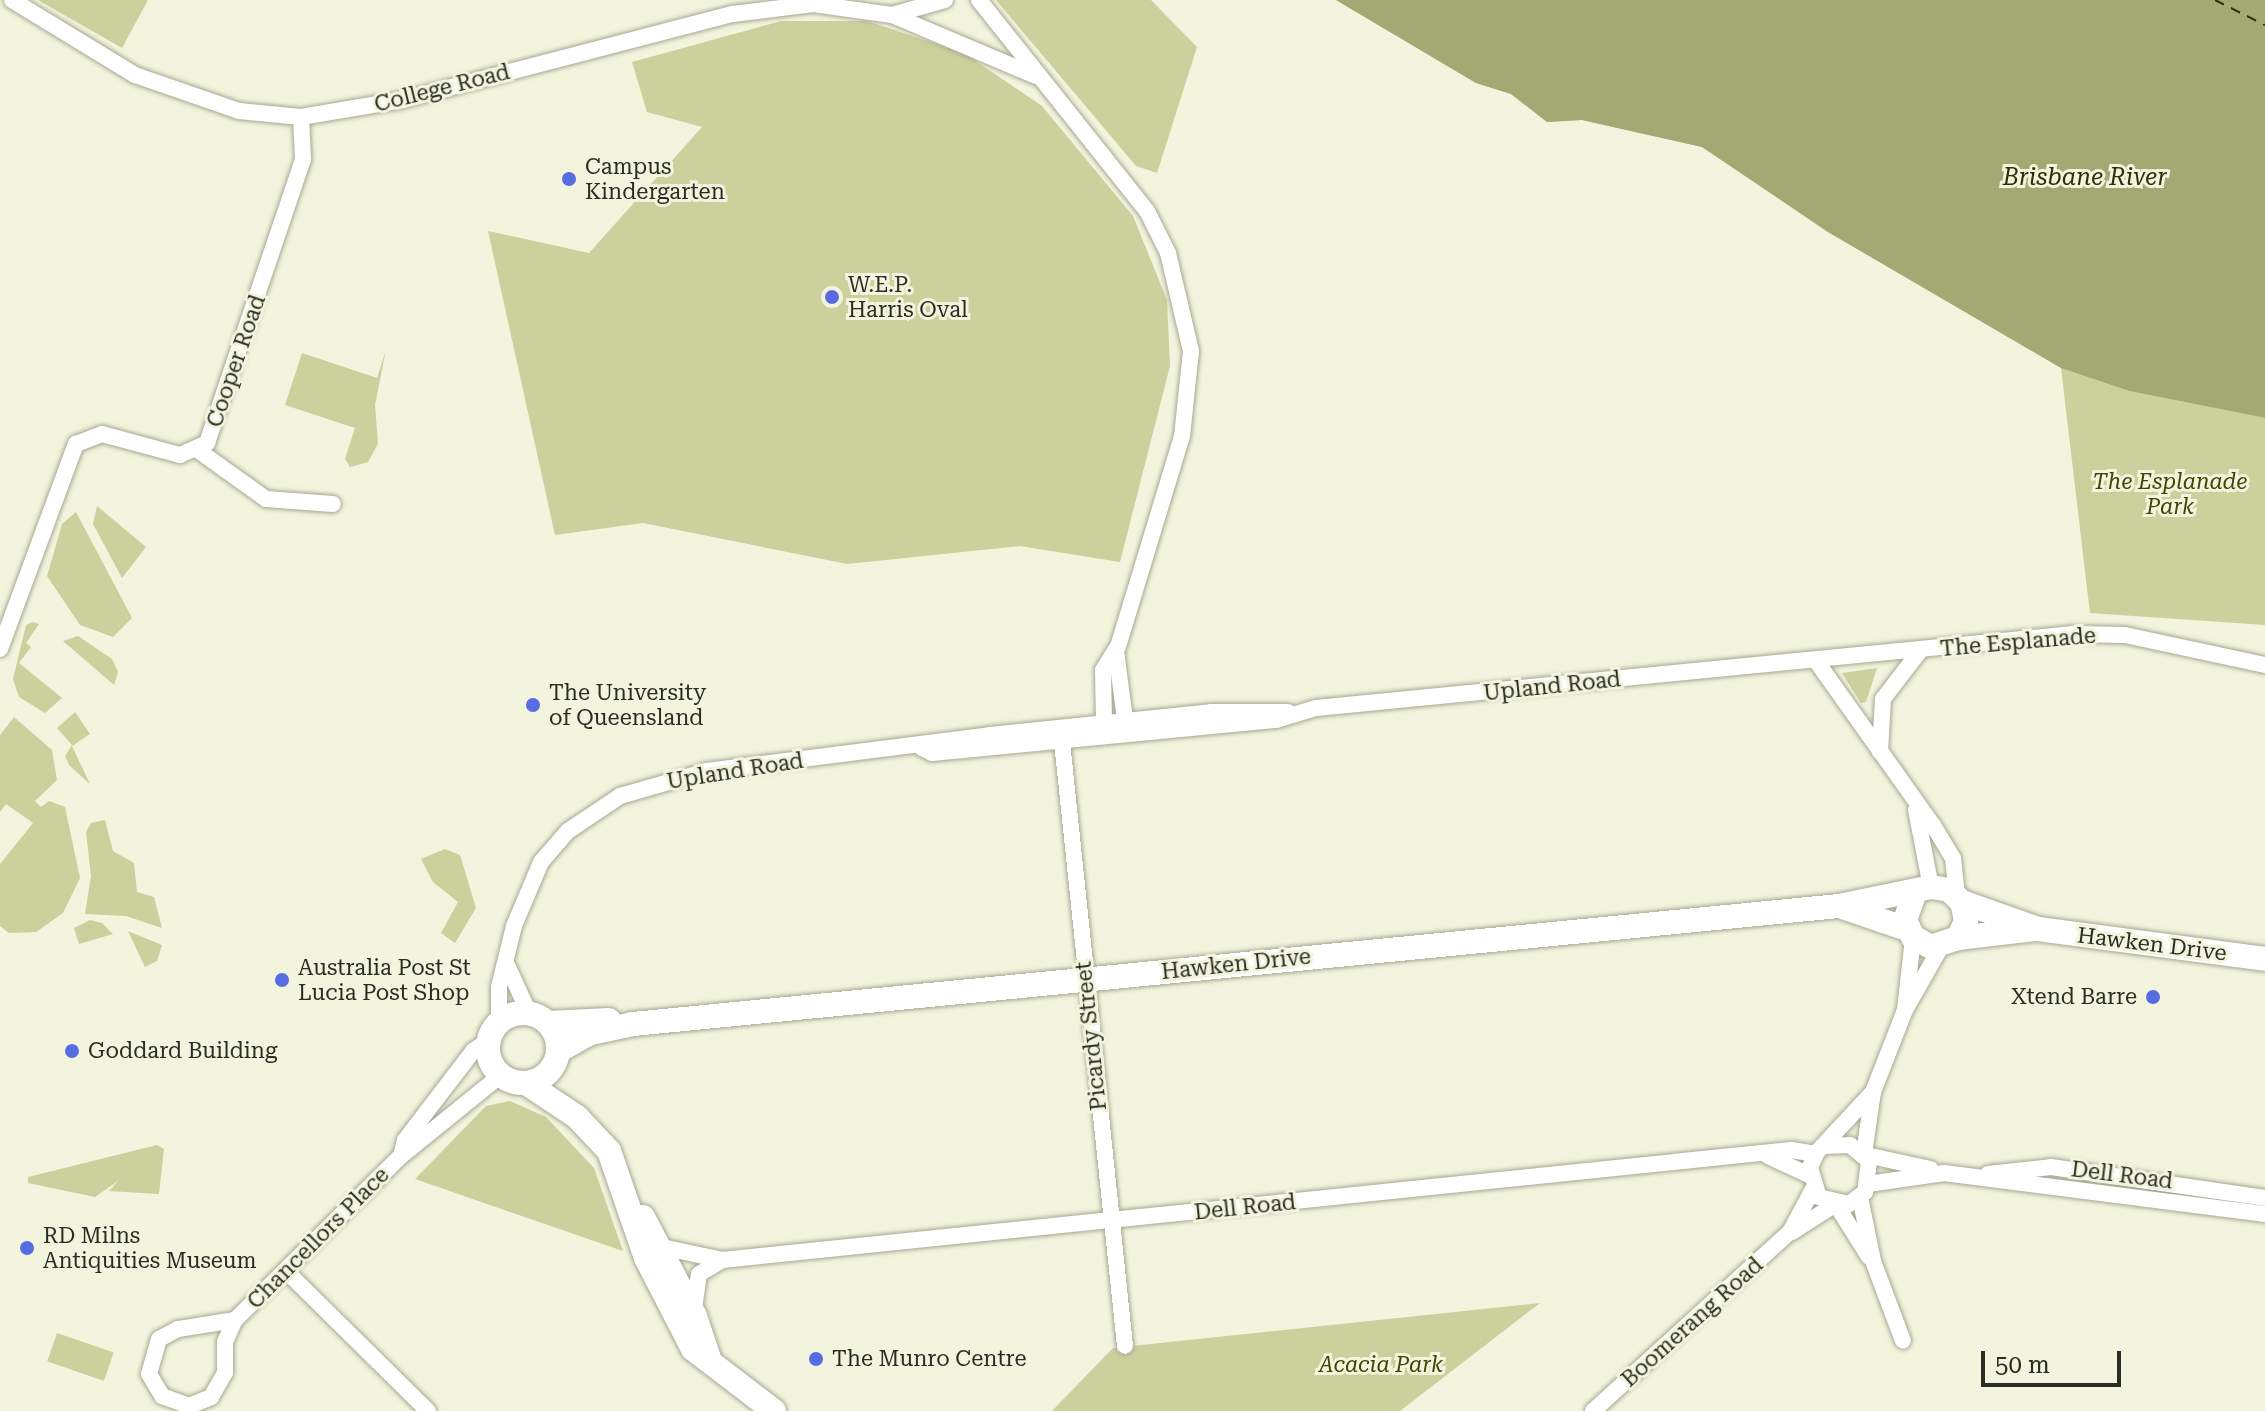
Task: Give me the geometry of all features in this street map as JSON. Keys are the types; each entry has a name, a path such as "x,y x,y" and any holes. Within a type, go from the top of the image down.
{"main road":[{"name":"Hawken Drive","path":"556,1058 591,1033 633,1024 1839,906 1922,891 1959,899 2038,929 2265,959"},
{"path":"1910,933 1905,911 1922,891"},
{"path":"1949,942 1966,921 1959,899"},
{"name":"Hawken Drive","path":"1839,906 1910,933 1949,942 2038,929"},
{"name":"Hawken Drive","path":"538,1018 633,1024"},
{"path":"577,1117 538,1018 494,1031 490,1059 501,1075 526,1083 577,1117 609,1151 680,1332 712,1367 774,1411"},
{"path":"526,1083 556,1058"},
{"path":"615,1169 662,1247 695,1316 712,1367"}],"street":[{"name":"College Road","path":"12,0 135,75 239,111 301,117 389,103 733,14 813,4 892,15 1036,76"},
{"name":"College Road","path":"892,15 945,0"},
{"path":"979,0 1036,76 1147,211 1168,253 1191,351 1182,436 1116,651 1103,670 1104,721 1117,735 1125,719 1116,651"},
{"name":"Cooper Road","path":"0,649 76,444 102,434 180,455 199,451 221,413 303,159 301,117"},
{"path":"199,451 266,499 333,504"},
{"name":"The Esplanade","path":"1817,662 2125,635 2265,665"},
{"path":"1880,755 1883,699 1919,652"},
{"path":"1817,662 1953,858 1959,899"},
{"name":"Upland Road","path":"1061,733 1104,721 1125,719 1288,712 1817,662"},
{"name":"Upland Road","path":"494,1031 499,987 507,965 520,903 541,862 585,817 620,796 707,771 1061,733 1117,735 1276,720 1288,712"},
{"name":"Picardy Street","path":"1061,733 1109,1220 1125,1346"},
{"path":"1916,808 1922,891"},
{"name":"Boomerang Road","path":"1905,1010 1910,933"},
{"name":"Boomerang Road","path":"1593,1411 1790,1232 1864,1191 1873,1092 1905,1010 1949,942"},
{"path":"507,965 538,1018"},
{"name":"Chancellors Place","path":"401,1156 405,1140 473,1051 494,1031"},
{"name":"Chancellors Place","path":"235,1320 178,1329 159,1339 149,1374 162,1396 189,1406 211,1397 225,1373 225,1342 235,1320 401,1156 501,1075"},
{"name":"Boomerang Road","path":"1790,1232 1811,1182 1820,1150 1873,1092"},
{"path":"1820,1150 1846,1144 1865,1154"},
{"name":"Dell Road","path":"662,1247 722,1260 1768,1156 1795,1150 1820,1150"},
{"name":"Dell Road","path":"1865,1154 1944,1173 2265,1214"},
{"path":"1768,1156 1811,1182 1835,1206 1873,1261"},
{"name":"Dell Road","path":"1979,1176 2051,1167 2265,1198"},
{"name":"Dell Road","path":"1864,1191 1944,1173"},
{"path":"1864,1191 1873,1261 1903,1341"},
{"path":"695,1316 699,1274 722,1260"},
{"path":"286,1271 428,1411"}],"green space":[{"path":"38,0 148,0 122,48"},
{"path":"996,0 1151,0 1197,47 1157,173 1136,166"},
{"name":"The Esplanade Park","path":"1336,0 1646,101 2062,368 2129,391 2265,418 2265,625 2090,613 2061,368 1828,232 1702,147 1582,120 1547,122 1511,94 1476,83"},
{"path":"781,21 867,21 964,53 1042,106 1133,216 1167,300 1170,366 1120,562 1020,546 847,564 643,523 555,535 488,231 589,253 702,127 647,112 632,62"},
{"path":"386,350 375,405 378,444 368,462 350,467 345,459 355,428 285,405 302,353 377,378"},
{"path":"97,506 146,547 122,578 93,524"},
{"path":"76,512 132,618 113,637 80,625 47,576 62,524"},
{"path":"33,622 39,624 26,643 31,647 19,663 62,698 45,713 19,697 13,679 26,625"},
{"path":"78,636 112,659 118,672 114,685 63,641"},
{"path":"1877,668 1866,702 1861,703 1842,673"},
{"path":"75,712 90,734 72,746 90,784 69,765 65,756 72,745 57,728"},
{"path":"14,717 52,750 57,780 35,801 41,807 49,801 65,807 80,878 63,913 36,932 9,933 0,926 0,864 33,823 6,804 0,812 0,735"},
{"path":"105,820 113,851 134,863 137,892 154,897 162,928 126,916 85,914 91,876 86,832 91,823"},
{"path":"445,849 460,855 476,908 455,943 441,933 458,902 433,882 421,859"},
{"path":"90,920 102,923 113,934 79,944 74,928"},
{"path":"128,931 162,945 157,961 145,967"},
{"path":"510,1101 546,1117 594,1168 623,1251 415,1179 486,1106"},
{"path":"157,1145 164,1149 159,1194 109,1191 118,1181 95,1197 28,1183 28,1177"},
{"name":"Acacia Park","path":"1540,1303 1400,1411 1052,1411 1113,1348"},
{"path":"57,1333 114,1353 104,1381 47,1361"}],"water":[{"name":"Brisbane River","path":"1336,0 2265,0 2265,418 2129,391 2061,368 1828,232 1702,147 1582,120 1547,122 1511,94 1476,83"}],"ferry route":[{"path":"2215,0 2265,25"}],"place":[{"name":"Campus Kindergarten","path":"569,179"},
{"name":"W.E.P. Harris Oval","path":"832,297"},
{"name":"The University of Queensland","path":"533,705"},
{"name":"Australia Post St Lucia Post Shop","path":"282,980"},
{"name":"Xtend Barre","path":"2153,997"},
{"name":"Goddard Building","path":"72,1051"},
{"name":"RD Milns Antiquities Museum","path":"27,1248"},
{"name":"The Munro Centre","path":"816,1359"}]}
